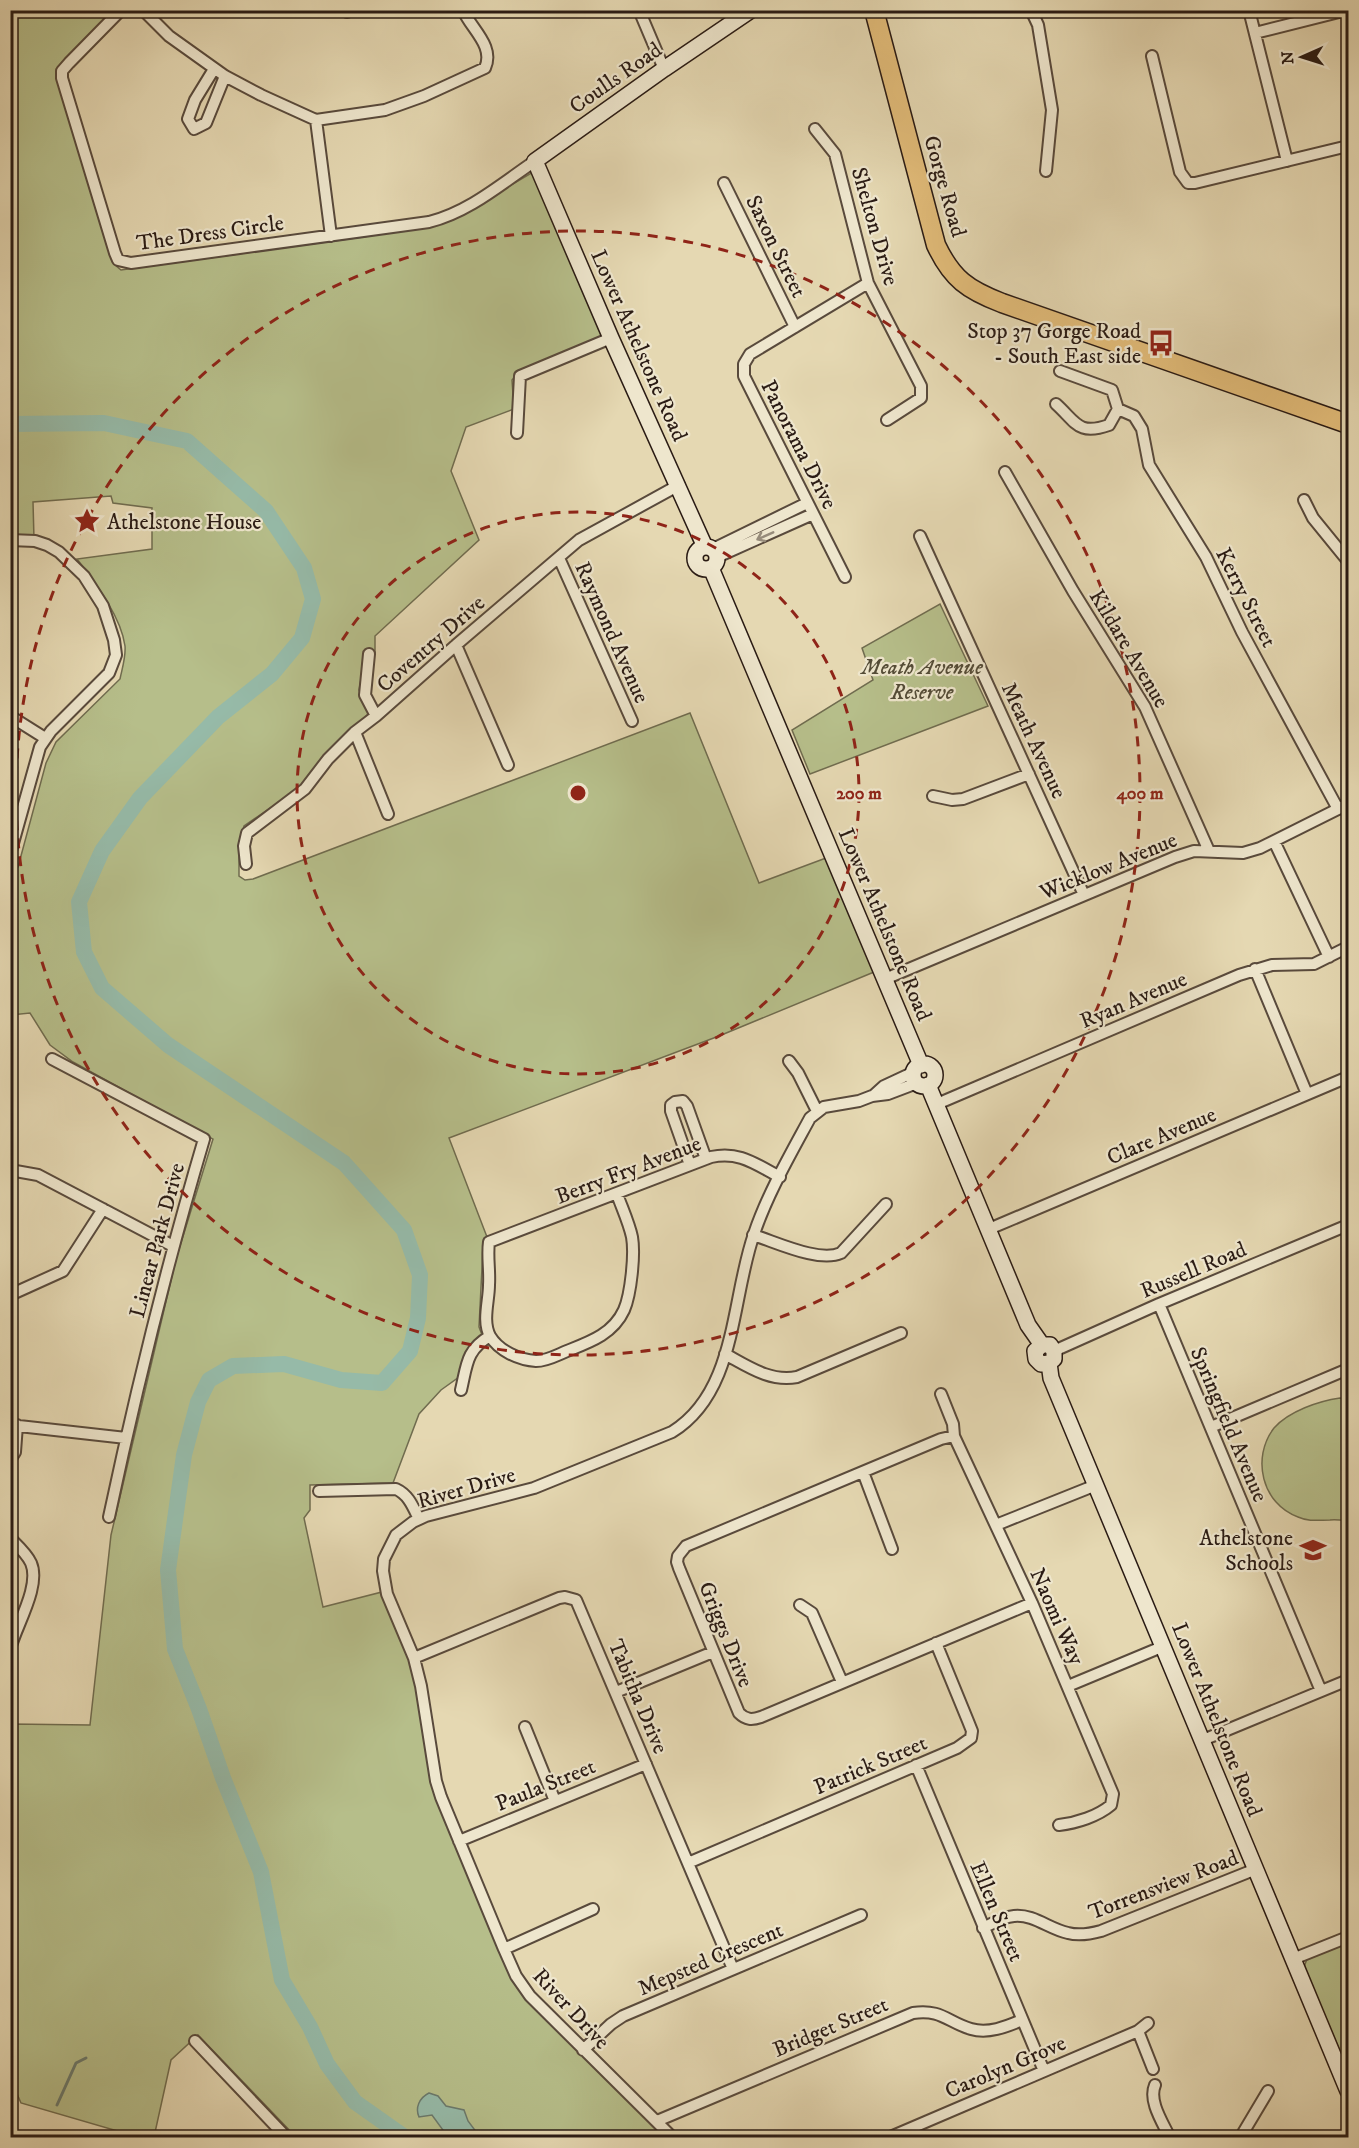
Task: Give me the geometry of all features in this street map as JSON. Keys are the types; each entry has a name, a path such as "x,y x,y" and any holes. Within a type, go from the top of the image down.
{"main road":[{"name":"Gorge Road","path":"874,10 933,236 944,261 961,282 972,290 1002,303 1348,424"}],"street":[{"name":"The Dress Circle","path":"121,10 62,71 62,78 118,260 130,263 429,222 445,218 476,201 535,161"},
{"path":"143,10 169,36 225,76 316,120 385,110 407,103 485,68 488,61 481,37 463,10"},
{"path":"639,10 663,69"},
{"name":"Coulls Road","path":"535,161 663,69 751,10"},
{"path":"1031,10 1038,25 1052,110 1046,171"},
{"path":"1249,10 1287,161"},
{"path":"1255,33 1347,10"},
{"path":"1152,56 1180,172 1188,183 1347,150"},
{"path":"214,69 195,100 188,119 194,129 206,123 225,76"},
{"path":"316,120 331,236"},
{"name":"Shelton Drive","path":"815,129 835,154 868,283 921,386 921,398 887,420"},
{"name":"Lower Athelstone Road","path":"535,161 611,338 712,555 885,979 920,1076 937,1104 1028,1325 1049,1353 1051,1378 1348,2091"},
{"name":"Saxon Street","path":"724,183 795,327"},
{"name":"Panorama Drive","path":"845,577 744,376 744,364 750,354 868,283"},
{"path":"517,433 520,376 611,338"},
{"name":"Kerry Street","path":"1060,370 1112,390 1118,409 1134,416 1142,429 1149,465 1206,557 1242,632 1343,806"},
{"path":"1056,404 1071,421 1090,429 1109,425 1118,409"},
{"name":"Kildare Avenue","path":"1005,472 1073,591 1145,707 1209,851"},
{"name":"Coventry Drive","path":"246,864 244,846 247,833 304,789 328,759 355,732 579,540 679,485"},
{"path":"1304,500 1313,518 1348,561"},
{"path":"712,555 807,503"},
{"path":"712,555 813,514"},
{"name":"Meath Avenue","path":"920,536 1084,895"},
{"path":"10,540 35,541 47,545 59,552 84,576 103,606 114,640 116,655 109,673 45,738 37,757 11,853"},
{"name":"Raymond Avenue","path":"559,558 632,721"},
{"path":"456,645 508,765"},
{"path":"369,654 365,695 376,716"},
{"path":"10,716 45,738"},
{"path":"355,732 388,814"},
{"path":"933,796 952,800 963,799 1029,774"},
{"name":"Wicklow Avenue","path":"885,979 1176,857 1194,851 1243,852 1260,848 1343,806"},
{"path":"1274,841 1329,957"},
{"name":"Ryan Avenue","path":"937,1104 1255,969 1283,964 1302,966 1314,964 1348,947"},
{"path":"1255,969 1307,1094"},
{"name":"Linear Park Drive","path":"52,1059 204,1139 173,1246 109,1517"},
{"path":"789,1061 818,1111 824,1107 888,1094 920,1076"},
{"name":"Clare Avenue","path":"989,1229 1348,1077"},
{"path":"690,1165 671,1111 671,1105 675,1102 683,1101 687,1106 706,1159"},
{"name":"River Drive","path":"673,2138 530,1996 516,1976 436,1782 421,1686 414,1658 387,1594 383,1571 384,1559 396,1535 419,1519 534,1488 672,1432 686,1423 702,1406 718,1377 753,1235 810,1118 818,1111"},
{"name":"Berry Fry Avenue","path":"490,1336 486,1319 489,1242 721,1155 739,1156 780,1176"},
{"path":"10,1170 38,1175 173,1246"},
{"path":"461,1390 471,1351 490,1336 508,1353 522,1359 537,1361 548,1359 595,1340 617,1322 628,1299 633,1240 617,1194"},
{"path":"753,1235 813,1254 835,1256 841,1253 886,1204"},
{"path":"10,1295 63,1271 103,1209"},
{"name":"Russell Road","path":"1049,1353 1348,1225"},
{"name":"Springfield Avenue","path":"1159,1304 1321,1691"},
{"path":"725,1354 766,1375 786,1379 797,1377 901,1333"},
{"path":"1211,1427 1348,1369"},
{"name":"Naomi Way","path":"940,1394 953,1424 954,1436 1032,1603 1113,1794 1111,1804 1104,1811 1071,1824 1059,1825"},
{"path":"10,1460 15,1452 14,1425 126,1438"},
{"name":"Griggs Drive","path":"954,1436 941,1439 686,1546 682,1551 677,1562 739,1713 749,1719 761,1717 1032,1603"},
{"path":"862,1472 892,1549"},
{"path":"996,1525 1096,1485"},
{"path":"319,1491 396,1489 412,1503 419,1519"},
{"path":"10,1538 31,1562 33,1571 28,1600 10,1649"},
{"name":"Tabitha Drive","path":"414,1658 559,1598 576,1600 733,1969"},
{"path":"800,1605 812,1613 842,1682"},
{"name":"Patrick Street","path":"688,1863 957,1748 971,1738 972,1731 969,1721 936,1643"},
{"path":"1068,1686 1164,1646"},
{"path":"616,1692 713,1652"},
{"path":"1203,1740 1348,1680"},
{"path":"525,1727 555,1801"},
{"name":"Paula Street","path":"459,1840 646,1764"},
{"name":"Ellen Street","path":"916,1766 1044,2071"},
{"name":"Torrensview Road","path":"983,1928 1011,1916 1021,1916 1032,1918 1070,1934 1089,1934 1256,1869"},
{"path":"504,1949 593,1909"},
{"name":"Mepsted Crescent","path":"583,2050 623,2016 861,1915"},
{"path":"1293,1959 1348,1937"},
{"name":"Bridget Street","path":"657,2121 913,2013 926,2011 936,2013 972,2030 1003,2028 1022,2020"},
{"name":"Carolyn Grove","path":"888,2138 1138,2031 1148,2023"},
{"path":"1138,2031 1153,2069"},
{"path":"195,2041 287,2138"},
{"path":"1155,2085 1152,2091 1154,2099 1170,2138"},
{"path":"1240,2138 1268,2091"}],"green space":[{"path":"11,11 117,11 57,76 114,264 121,270 363,237 433,225 453,220 533,172 604,336 521,370 512,380 514,409 466,427 451,471 479,540 375,636 375,654 366,654 359,690 369,713 298,789 244,826 239,850 239,876 245,880 253,879 690,713 759,883 826,858 874,972 719,1036 449,1138 487,1237 483,1248 479,1327 482,1335 466,1353 459,1377 441,1390 419,1414 393,1483 310,1485 310,1510 304,1518 323,1607 382,1592 409,1659 417,1690 431,1782 511,1975 666,2137 296,2137 198,2035 171,2060 154,2137 138,2137 21,2103 11,2080 11,1724 90,1725 111,1535 176,1259 213,1139 73,1062 50,1045 30,1013 11,1015 11,867 18,867 46,763 56,742 120,679 124,659 123,635 113,612 77,559 152,549 152,508 113,503 111,496 33,502 34,539 11,538"},
{"name":"Meath Avenue Reserve","path":"940,604 988,706 810,774 792,730 873,680 862,648"},
{"path":"1340,1398 1348,1399 1348,1520 1302,1519 1286,1511 1269,1491 1262,1466 1267,1440 1280,1422 1296,1412 1314,1404"},
{"path":"1348,1942 1348,2070 1304,1967 1307,1959"}],"shaded area":[{"path":"429,2093 438,2096 446,2106 464,2110 468,2121 480,2137 448,2137 432,2115 419,2117 417,2110 419,2104"}],"waterway":[{"path":"10,424 104,423 187,441 266,511 304,568 313,599 302,638 272,674 218,717 140,798 102,851 79,902 84,952 102,988 168,1045 344,1163 404,1230 420,1275 418,1318 410,1351 382,1383 341,1380 284,1364 233,1366 209,1380 198,1402 184,1455 168,1570 175,1649 261,1872 282,1980 310,2027 327,2064 355,2102 406,2138"},
{"path":"57,2105 76,2063 86,2058"}],"place":[{"name":"Stop 37 Gorge Road - South East side","path":"1161,343"},
{"name":"Athelstone House","path":"87,521"},
{"name":"Athelstone Schools","path":"1313,1550"}]}
